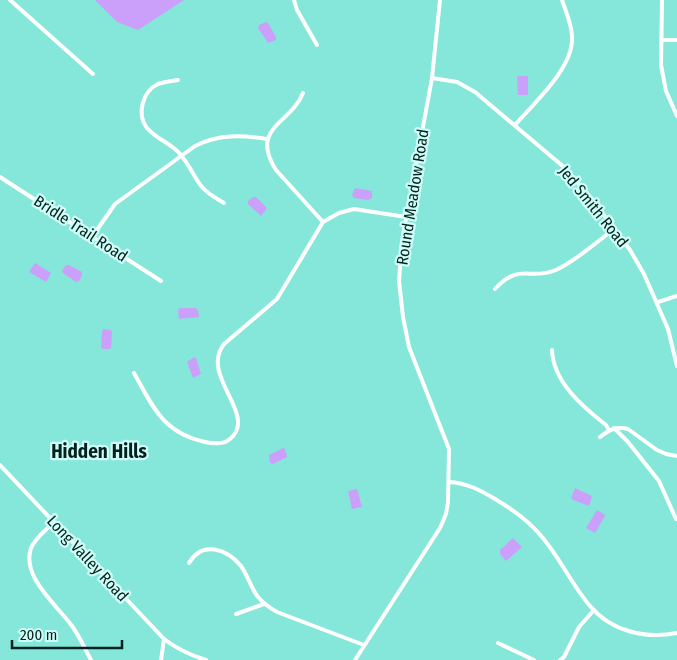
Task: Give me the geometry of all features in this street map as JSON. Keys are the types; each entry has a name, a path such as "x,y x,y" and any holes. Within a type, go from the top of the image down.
{"street":[{"path":"10,0 93,74"},
{"path":"294,0 297,10 316,45"},
{"name":"Round Meadow Road","path":"355,660 443,522 447,507 450,459 447,440 409,347 399,281 406,217 432,78 440,0"},
{"path":"515,125 558,75 572,49 572,36 562,0"},
{"path":"662,0 661,65 666,91 677,116"},
{"path":"662,40 677,40"},
{"name":"Jed Smith Road","path":"432,78 465,85 565,168 592,199 630,250 644,274 658,302 668,329 677,366"},
{"path":"178,80 158,84 148,93 144,100 142,113 145,124 148,130 181,155 203,188 210,195 224,203"},
{"path":"303,93 295,106 274,126 267,138 267,150 269,160 276,170 323,222"},
{"path":"92,237 115,204 200,143 219,137 249,136 267,138"},
{"name":"Bridle Trail Road","path":"0,177 161,281"},
{"path":"134,373 154,409 172,430 182,435 215,444 228,441 237,431 239,422 238,414 220,376 217,365 218,353 232,337 277,300 323,222 339,212 354,209 406,217"},
{"path":"494,289 511,275 553,271 563,267 614,229"},
{"path":"658,302 677,296"},
{"path":"552,350 552,358 556,368 572,396 606,425 609,430"},
{"path":"614,428 628,442 659,481 676,519"},
{"path":"600,437 614,428 628,429 657,450 677,456"},
{"name":"Long Valley Road","path":"0,465 164,638 187,653 206,660"},
{"path":"449,482 461,483 480,490 525,520 546,542 594,610 618,627 638,635 661,636 677,634"},
{"path":"54,522 32,545 29,557 31,571 36,581 73,627 91,660"},
{"path":"189,563 198,551 211,548 218,550 240,566 256,595 264,604 281,614 364,645"},
{"path":"236,614 264,604"},
{"path":"560,660 564,657 579,627 594,610"},
{"path":"161,660 164,638"},
{"path":"498,643 534,660"}],"shaded area":[{"path":"95,0 184,0 138,30 117,22"},
{"path":"266,22 276,37 276,40 268,43 258,28 259,25"},
{"path":"517,76 528,76 528,95 518,95"},
{"path":"355,188 372,191 372,198 368,200 354,198 352,195"},
{"path":"256,197 267,208 261,216 248,204 248,201"},
{"path":"35,263 51,273 46,282 29,272"},
{"path":"66,265 82,272 79,281 76,282 63,273 62,271"},
{"path":"180,308 196,308 199,317 179,319 178,310"},
{"path":"104,329 111,330 112,332 111,348 109,349 101,347 102,331"},
{"path":"194,357 201,374 193,378 187,362"},
{"path":"283,448 287,457 273,464 270,463 269,455"},
{"path":"575,488 592,496 589,506 571,499"},
{"path":"357,489 362,507 352,509 348,491"},
{"path":"597,510 605,516 595,533 586,528"},
{"path":"513,538 522,547 506,561 500,554 500,550"}],"district":[{"name":"Hidden Hills","path":"99,451"}]}
